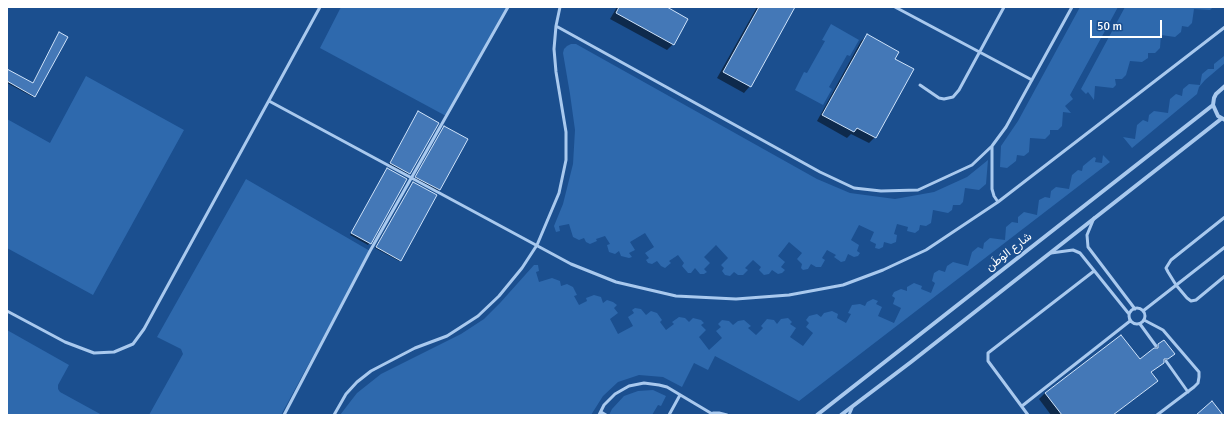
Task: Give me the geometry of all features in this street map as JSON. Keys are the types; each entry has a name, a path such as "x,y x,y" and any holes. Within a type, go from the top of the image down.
{"street":[{"path":"841,415 1094,218 1223,120 1215,113 1213,105 1216,94 1225,86"},
{"name":"شارع الوَطَن","path":"817,415 1213,105"}],"lane":[{"path":"7,311 65,342 94,353 114,352 133,344 144,330 269,101 281,75 320,7"},
{"path":"284,415 370,251 508,7"},
{"path":"334,415 346,394 357,382 371,371 414,348 447,336 478,316 499,296 522,268 537,245 559,193 566,160 565,124 555,61 556,26 560,7"},
{"path":"895,7 1032,80"},
{"path":"920,85 939,98 944,99 952,97 959,90 1004,7"},
{"path":"556,26 820,172 854,188 881,191 918,190 972,165 992,146 1006,127 1072,7"},
{"path":"269,101 571,264 616,282 676,296 736,299 789,295 843,285 883,270 926,250 998,202 1225,27"},
{"path":"992,146 992,189 998,202"},
{"path":"1225,217 1168,263 1166,268 1176,285 1189,300 1194,301 1225,276"},
{"path":"1094,218 1086,238 1089,249 1135,309 1143,311"},
{"path":"1143,311 1225,247"},
{"path":"1049,253 1058,253 1070,250 1077,251 1082,255 1129,314 1130,321"},
{"path":"1028,415 988,360 988,353 1094,271"},
{"path":"1129,314 1135,309"},
{"path":"1140,324 1144,320 1145,316 1143,311"},
{"path":"1144,320 1163,330 1196,368 1199,377 1198,383 1157,415"},
{"path":"1022,406 1130,321"},
{"path":"1130,321 1135,324 1140,324 1156,346"},
{"path":"1166,361 1188,392"},
{"path":"606,415 600,413 609,399 629,386 644,383 659,385 714,414 719,413 727,415"},
{"path":"669,415 680,395"},
{"path":"849,415 854,405"}],"shaded area":[{"path":"341,7 508,7 446,116 320,48"},
{"path":"1080,7 1118,7 1070,95 1073,99 1065,106 1071,113 1063,112 1062,126 1058,130 1050,130 1050,134 1045,139 1030,138 1029,152 1024,156 1017,155 1016,161 1007,168 1000,167 1001,146 1018,121"},
{"path":"1125,7 1213,7 1210,10 1194,9 1192,23 1188,27 1182,26 1181,32 1175,37 1161,35 1160,48 1155,53 1148,53 1148,58 1142,62 1130,61 1126,75 1122,79 1115,79 1116,85 1113,88 1095,86 1094,100 1088,92 1086,94 1081,89"},
{"path":"831,24 859,40 850,56 847,55 829,87 832,89 823,105 795,90 804,72 807,73 825,41 822,40"},
{"path":"571,44 576,44 817,179 850,193 895,199 934,192 967,177 988,160 986,184 979,190 965,188 963,202 960,205 953,205 952,210 948,213 933,210 931,223 926,226 920,225 919,230 915,233 907,231 908,227 897,224 894,234 897,235 896,242 891,244 884,242 883,247 879,249 875,248 876,244 870,241 874,232 859,225 851,240 859,245 857,251 860,253 858,256 854,257 848,254 845,261 841,262 834,257 836,255 827,250 822,258 825,260 821,267 816,267 811,264 808,269 803,270 801,268 802,264 797,259 802,253 789,242 778,256 785,262 781,267 785,270 778,274 772,270 769,274 764,275 759,270 761,267 753,260 745,268 748,270 743,275 738,275 734,272 730,276 725,275 722,271 724,268 721,265 728,258 716,245 704,257 710,263 704,269 707,272 704,274 700,274 695,268 691,273 688,273 682,266 684,263 678,255 669,261 671,263 665,268 657,261 652,264 648,263 646,260 649,258 645,253 654,247 645,233 630,242 635,250 629,253 632,257 629,258 621,256 619,251 615,254 609,252 607,245 610,244 605,236 596,239 597,241 590,244 586,242 584,238 579,240 573,237 569,224 559,226 560,231 556,232 554,226 563,204 573,164 575,130 563,53 564,49"},
{"path":"1224,56 1225,63 1205,80 1199,87 1197,94 1132,148 1123,137 1135,139 1137,125 1143,120 1148,122 1149,115 1154,111 1168,113 1170,99 1176,94 1182,96 1183,89 1189,84 1200,85 1202,74 1208,69 1214,69 1214,64"},
{"path":"86,76 184,130 93,295 7,248 7,119 50,143"},
{"path":"1103,155 1110,162 799,401 715,356 708,370 694,363 682,387 663,377 639,375 618,382 603,396 591,415 340,415 357,393 381,374 461,334 484,319 534,265 538,265 539,271 536,272 539,282 552,278 560,281 561,286 567,284 573,287 577,295 574,296 579,305 587,301 586,298 594,295 601,297 603,303 607,300 617,305 614,308 618,313 610,319 618,334 633,326 628,317 634,313 632,310 635,308 641,309 646,315 651,311 657,313 662,320 660,322 666,330 674,324 672,322 679,317 685,318 689,322 693,318 701,320 704,323 701,325 706,330 699,337 709,350 722,338 716,331 721,327 718,324 722,320 729,321 733,325 738,321 744,320 751,326 748,328 756,335 763,328 761,326 767,319 774,320 777,324 781,319 788,318 792,322 790,324 796,328 790,337 803,346 813,333 806,327 809,323 806,320 809,316 817,314 821,317 824,313 832,311 838,314 837,318 846,323 851,314 848,313 852,305 860,304 865,306 867,302 873,299 878,301 876,304 882,307 878,316 894,323 901,308 893,304 895,298 892,296 894,292 901,289 907,291 907,287 914,283 922,286 921,289 931,293 935,283 932,281 934,273 939,270 945,272 947,266 953,262 968,266 972,252 978,247 983,249 984,243 990,238 1005,240 1006,227 1012,222 1018,223 1018,217 1024,212 1037,215 1039,200 1045,197 1050,198 1051,191 1056,187 1069,189 1072,175 1078,170 1082,171 1083,166 1094,157 1096,158 1095,162 1102,163"},
{"path":"246,179 370,251 281,415 149,415 183,354 181,349 157,337"},
{"path":"7,330 69,365 58,385 58,389 60,392 102,415 7,415"},
{"path":"653,390 666,396 661,406 658,405 652,415 609,415 612,409 624,396 638,391"}],"building":[{"path":"619,7 667,7 688,19 674,45 616,13"},
{"path":"759,7 795,7 751,87 723,72"},
{"path":"59,32 68,37 35,97 7,81 7,69 33,83"},
{"path":"867,34 899,52 895,59 914,69 876,138 857,128 854,132 822,115"},
{"path":"418,111 439,123 410,174 390,163"},
{"path":"444,126 468,139 440,190 415,177"},
{"path":"387,168 407,179 371,244 351,233"},
{"path":"413,182 437,195 401,261 376,247"},
{"path":"1121,335 1140,359 1154,348 1158,348 1158,344 1164,340 1175,354 1168,359 1164,359 1164,363 1151,372 1158,381 1113,415 1062,415 1045,393"},
{"path":"1212,401 1223,415 1196,415"}]}
